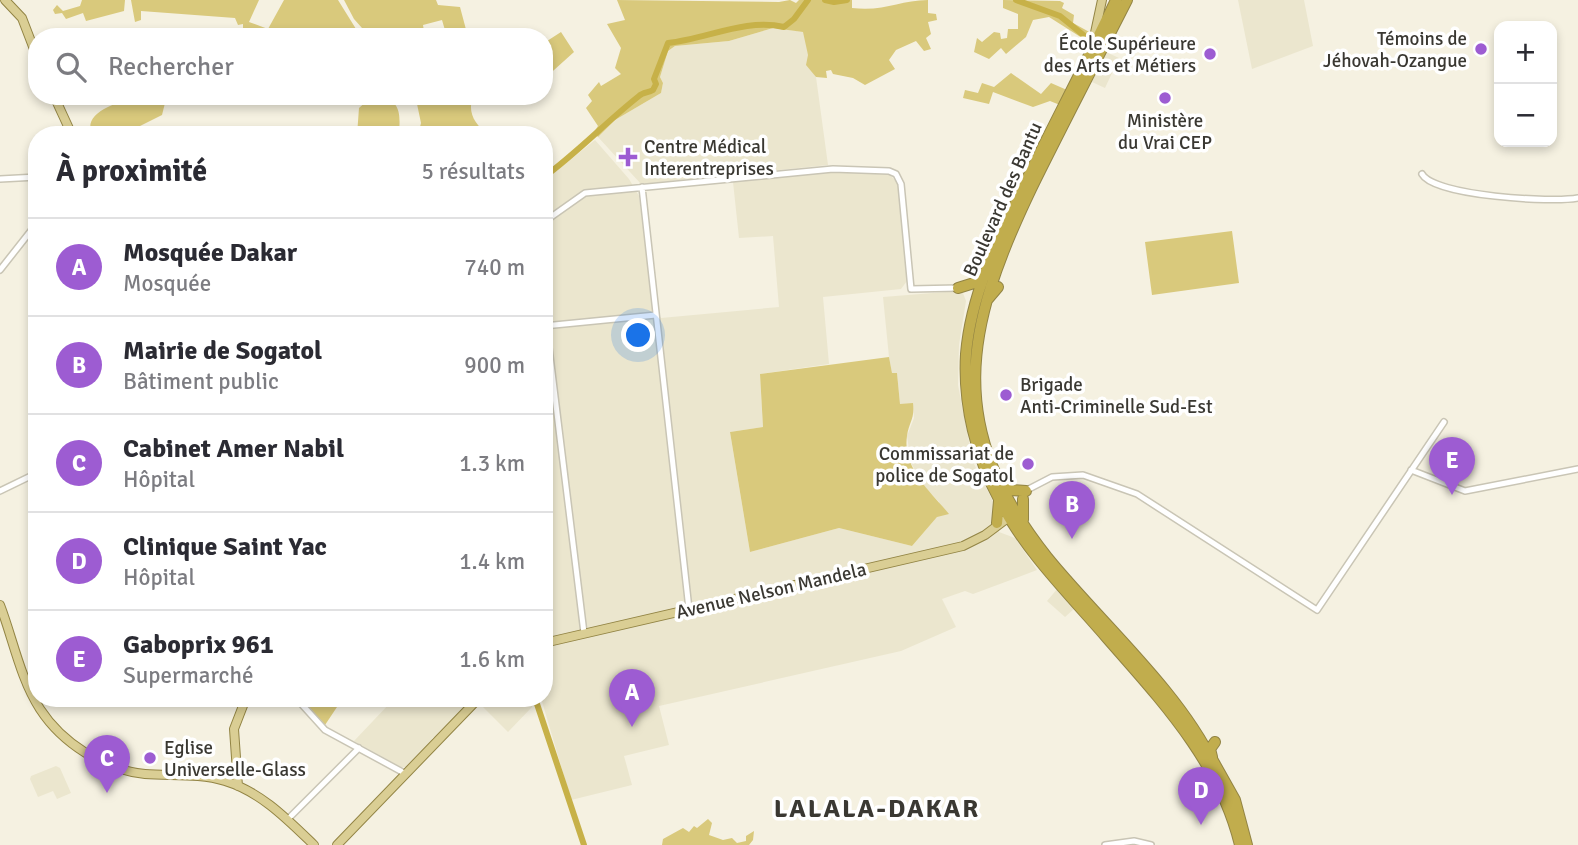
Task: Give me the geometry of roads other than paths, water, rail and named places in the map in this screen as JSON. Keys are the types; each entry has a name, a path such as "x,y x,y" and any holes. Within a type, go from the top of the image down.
{"highway":[{"name":"Boulevard des Bantu","path":"1116,0 1020,192 974,314 967,351 968,408 981,458 999,501 1008,515 1182,715 1212,757"},
{"name":"Boulevard des Bantu","path":"1126,0 992,267 974,351 974,388 979,423 999,481 1021,529 1185,730 1212,757"},
{"path":"958,288 974,283 992,267 1000,283 984,303"},
{"path":"958,288 970,295 974,314"},
{"path":"999,481 1011,490 1027,493 1021,509 1021,529 997,525 999,501"},
{"path":"1185,730 1219,797 1234,845"},
{"path":"1212,757 1243,845"}],"main road":[{"path":"7,0 22,18 28,34"},
{"path":"1089,54 1102,0"},
{"path":"58,105 68,126"},
{"name":"Avenue Nelson Mandela","path":"553,641 963,546 1008,515"},
{"path":"0,605 28,685"},
{"path":"41,707 45,715 80,749 117,767 142,773 236,780 288,819 314,845"},
{"path":"236,780 234,729 243,707"},
{"path":"337,845 470,707"}],"street":[{"path":"553,216 583,194 833,169 892,172 901,184 912,290 958,288"},
{"path":"1422,174 1430,182 1453,189 1547,201 1578,198"},
{"path":"0,179 28,177"},
{"path":"642,187 689,609"},
{"path":"0,270 28,234"},
{"path":"553,325 656,315"},
{"path":"553,389 584,633"},
{"path":"1027,493 1052,477 1083,475 1129,491 1145,498 1317,610 1444,422"},
{"path":"1410,470 1456,489 1487,488 1578,470"},
{"path":"0,491 28,477"},
{"path":"304,707 321,727 406,774"},
{"path":"288,819 359,748"},
{"path":"1105,845 1134,841 1151,845"}],"waterway":[{"path":"553,170 641,95 653,90 656,84 654,79 668,43 740,27 784,27 794,19 808,0"},
{"path":"825,0 847,0"},
{"path":"1016,0 1060,16 1087,38"},
{"path":"538,707 584,845"}],"place":[{"name":"Témoins de Jéhovah-Ozangue","path":"1481,49"},
{"name":"École Supérieure des Arts et Métiers","path":"1210,54"},
{"name":"Ministère du Vrai CEP","path":"1165,98"},
{"name":"Centre Médical Interentreprises","path":"628,157"},
{"name":"Brigade Anti-Criminelle Sud-Est","path":"1006,395"},
{"name":"Commissariat de police de Sogatol","path":"1028,464"},
{"name":"Gaboprix 961","path":"1452,495"},
{"name":"Mairie de Sogatol","path":"1072,539"},
{"name":"Mosquée Dakar","path":"632,727"},
{"name":"Eglise Universelle-Glass","path":"150,758"},
{"name":"Cabinet Amer Nabil","path":"107,793"},
{"name":"Clinique Saint Yac","path":"1201,825"}],"district":[{"name":"LALALA-DAKAR","path":"877,808"}]}
